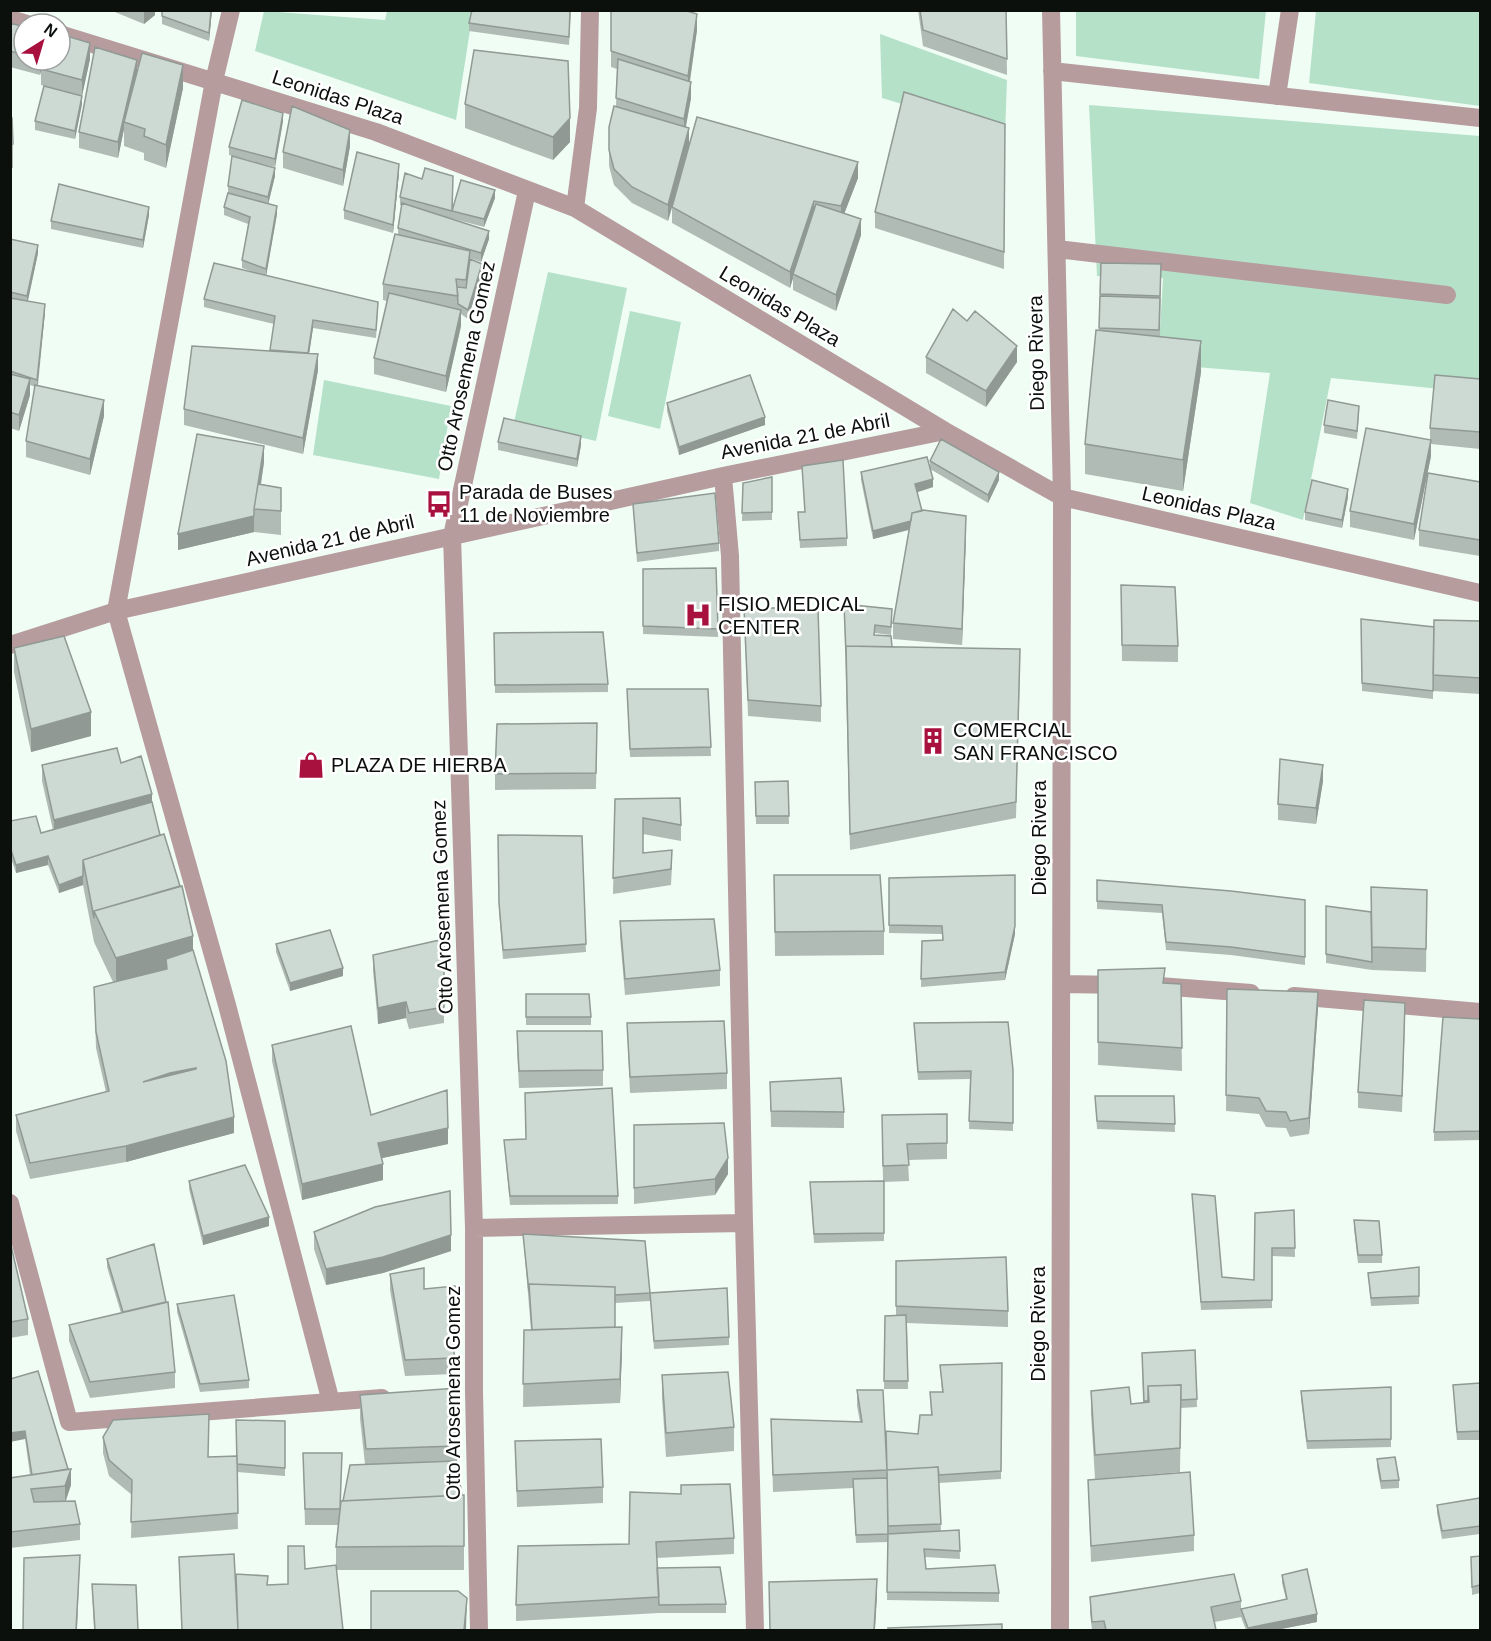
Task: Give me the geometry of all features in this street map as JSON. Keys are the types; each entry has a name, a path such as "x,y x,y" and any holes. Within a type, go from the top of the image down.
{"street":[{"path":"231,10 214,81 116,611 227,1005 331,1402"},
{"path":"575,208 588,108 590,10"},
{"name":"Diego Rivera","path":"1051,10 1062,497 1060,1630"},
{"path":"1277,96 1290,10"},
{"name":"Leonidas Plaza","path":"72,38 376,132 575,208 945,431 1062,497 1480,593"},
{"path":"1052,71 1480,118"},
{"name":"Otto Arosemena Gomez","path":"478,1630 468,1392 474,1228 452,536 527,190"},
{"path":"1057,249 1447,295"},
{"name":"Avenida 21 de Abril","path":"10,645 116,611 723,476 945,431"},
{"path":"723,476 730,556 755,1630"},
{"path":"1061,984 1168,986 1480,1012"},
{"path":"10,1203 69,1422 402,1397"},
{"path":"474,1228 744,1223"}],"green space":[{"path":"264,11 385,20 387,11 473,11 456,120 255,51"},
{"path":"1076,11 1266,11 1259,79 1076,56"},
{"path":"1316,11 1480,11 1480,106 1309,83"},
{"path":"880,34 1007,80 1005,135 882,98"},
{"path":"1089,105 1480,136 1480,393 1331,378 1303,520 1250,503 1270,373 1158,364 1163,278 1097,276"},
{"path":"548,272 627,288 596,441 514,422"},
{"path":"630,311 681,322 660,429 608,416"},
{"path":"324,380 451,406 439,479 313,455"}],"building":[{"path":"162,10 211,10 209,33 162,16"},
{"path":"472,10 570,10 569,37 469,23"},
{"path":"611,10 684,10 697,14 688,76 611,51"},
{"path":"920,10 1006,10 1007,59 923,30"},
{"path":"10,23 12,24 12,52 10,51"},
{"path":"72,38 90,43 82,80 52,72 72,72"},
{"path":"95,47 137,60 118,142 79,132"},
{"path":"474,50 568,61 570,118 553,137 465,104"},
{"path":"142,53 183,65 166,145 144,136 145,129 124,122"},
{"path":"618,59 691,82 684,119 616,98"},
{"path":"44,86 82,96 75,131 35,121"},
{"path":"904,92 1005,124 1004,252 875,212"},
{"path":"242,100 283,113 275,159 229,147"},
{"path":"292,106 350,130 343,170 283,152"},
{"path":"614,106 689,128 668,205 632,187 614,169 609,150 609,127"},
{"path":"10,117 12,118 13,144 10,145"},
{"path":"697,117 858,162 841,206 814,201 790,272 672,207"},
{"path":"357,152 399,164 393,225 344,210"},
{"path":"232,156 275,168 268,197 228,186"},
{"path":"425,168 453,176 452,211 400,197 405,173 422,179"},
{"path":"461,180 495,190 484,219 452,211"},
{"path":"59,184 149,207 143,240 51,221"},
{"path":"228,193 277,206 266,269 242,260 250,217 224,207"},
{"path":"402,203 489,231 481,253 398,228"},
{"path":"816,204 861,219 836,295 793,274"},
{"path":"395,234 470,251 466,280 456,279 458,296 383,284"},
{"path":"10,239 38,245 27,296 10,292"},
{"path":"470,259 482,264 468,310 458,304 457,287 466,288"},
{"path":"214,263 378,302 376,330 313,320 308,353 270,350 275,316 204,299"},
{"path":"1101,263 1161,264 1160,296 1100,294"},
{"path":"389,293 461,310 446,376 374,358"},
{"path":"1100,296 1160,298 1159,330 1099,328"},
{"path":"10,298 45,304 37,380 10,371"},
{"path":"953,309 967,321 975,311 1017,346 986,391 926,357"},
{"path":"1096,330 1201,341 1183,460 1085,444"},
{"path":"192,346 318,354 303,438 184,409"},
{"path":"10,374 30,379 19,415 10,412"},
{"path":"750,375 765,417 679,447 667,403"},
{"path":"1435,375 1480,379 1480,432 1430,428"},
{"path":"35,385 104,400 90,459 26,441"},
{"path":"1328,400 1359,406 1357,431 1324,425"},
{"path":"504,418 581,436 577,459 498,442"},
{"path":"1366,428 1431,440 1414,524 1350,511"},
{"path":"197,434 264,446 254,516 178,534"},
{"path":"941,439 999,472 988,495 930,461"},
{"path":"927,457 933,479 915,484 922,511 912,513 911,521 873,531 861,472"},
{"path":"843,460 847,538 800,540 798,512 805,512 802,466"},
{"path":"1428,473 1480,482 1480,540 1419,530"},
{"path":"772,477 772,512 742,513 743,483"},
{"path":"1312,480 1348,489 1342,520 1305,512"},
{"path":"258,484 281,488 281,511 254,509"},
{"path":"715,493 719,543 637,553 633,504"},
{"path":"923,510 966,516 962,629 893,623 912,513"},
{"path":"716,568 718,629 643,626 643,569"},
{"path":"1121,585 1175,587 1178,646 1122,645"},
{"path":"844,604 892,609 891,627 875,625 874,635 891,636 892,647 846,646 846,654"},
{"path":"744,608 818,608 821,706 748,700"},
{"path":"1361,619 1434,627 1433,691 1362,683"},
{"path":"1434,620 1480,621 1480,678 1433,675"},
{"path":"603,632 608,684 495,685 494,633"},
{"path":"64,636 91,712 31,729 14,648"},
{"name":"COMERCIAL SAN FRANCISCO","path":"846,646 1020,649 1016,802 850,834"},
{"path":"627,689 708,689 711,747 630,749"},
{"path":"597,723 596,773 495,774 497,724"},
{"path":"117,748 121,763 141,756 152,794 54,820 42,765"},
{"path":"1280,759 1323,765 1316,808 1278,804"},
{"path":"788,781 789,816 756,816 755,782"},
{"path":"680,798 681,825 643,818 643,853 672,850 671,869 613,878 615,799"},
{"path":"152,802 160,835 83,860 83,876 59,885 48,856 16,865 10,847 10,821 36,816 41,833"},
{"path":"164,834 180,886 94,911 94,918 83,860"},
{"path":"498,835 582,836 586,944 503,950 499,903"},
{"path":"774,875 880,875 884,931 775,932"},
{"path":"1015,875 1015,926 1005,972 921,979 922,941 943,940 942,926 889,925 889,878"},
{"path":"1097,880 1231,891 1305,900 1305,957 1231,947 1166,942 1162,905 1097,901"},
{"path":"182,886 193,936 116,958 94,911"},
{"path":"1371,887 1427,890 1426,949 1372,947"},
{"path":"1326,906 1371,912 1372,962 1326,954"},
{"path":"714,919 720,970 625,979 620,921"},
{"path":"330,930 343,968 290,983 276,944"},
{"path":"444,939 444,1007 409,1013 406,1002 378,1008 373,955"},
{"path":"193,950 226,1061 234,1117 126,1146 30,1163 16,1115 109,1091 96,1032 94,987 167,969 166,959","holes":["196,1069 143,1082 170,1073"]},
{"path":"1165,968 1163,983 1181,984 1182,1048 1098,1042 1098,970"},
{"path":"1227,989 1318,992 1309,1118 1290,1121 1286,1112 1266,1111 1259,1098 1226,1095"},
{"path":"526,994 589,994 591,1017 526,1017"},
{"path":"1364,1000 1405,1003 1402,1096 1358,1092"},
{"path":"1443,1017 1480,1019 1480,1131 1434,1132"},
{"path":"724,1021 727,1073 630,1077 627,1023"},
{"path":"1008,1022 1013,1070 1013,1123 969,1121 971,1071 918,1072 914,1023"},
{"path":"351,1026 371,1115 447,1090 448,1128 378,1143 383,1164 302,1184 272,1045"},
{"path":"517,1031 602,1031 603,1070 519,1071"},
{"path":"841,1078 844,1112 771,1111 770,1082"},
{"path":"612,1088 618,1196 510,1196 504,1140 526,1139 525,1093"},
{"path":"1095,1096 1174,1096 1175,1124 1097,1121"},
{"path":"947,1114 947,1143 907,1144 909,1165 883,1166 882,1115"},
{"path":"724,1123 728,1158 715,1179 634,1188 634,1125"},
{"path":"245,1165 269,1217 203,1236 189,1181"},
{"path":"884,1181 884,1233 814,1234 810,1182"},
{"path":"450,1191 451,1235 383,1257 326,1269 314,1232 375,1207"},
{"path":"1192,1194 1215,1196 1222,1277 1254,1280 1255,1213 1294,1210 1295,1248 1272,1248 1272,1300 1201,1302"},
{"path":"1354,1220 1379,1221 1382,1255 1358,1255"},
{"path":"523,1234 645,1241 650,1293 615,1295 615,1287 529,1284 529,1292"},
{"path":"10,1241 28,1319 10,1322"},
{"path":"154,1244 166,1302 123,1312 107,1259"},
{"path":"1006,1257 1008,1311 896,1306 896,1261"},
{"path":"1419,1267 1419,1296 1371,1298 1368,1273"},
{"path":"424,1268 424,1289 455,1286 454,1358 405,1360 390,1274"},
{"path":"529,1284 615,1287 615,1327 532,1330"},
{"path":"727,1288 729,1337 654,1341 650,1293"},
{"path":"234,1295 249,1380 200,1384 177,1304"},
{"path":"168,1302 175,1372 90,1382 69,1325"},
{"path":"906,1315 908,1381 884,1381 885,1316"},
{"path":"622,1327 620,1379 523,1384 524,1330"},
{"path":"1195,1350 1197,1399 1181,1400 1181,1385 1148,1386 1148,1401 1144,1401 1142,1353"},
{"path":"1002,1363 1001,1471 939,1475 938,1467 887,1470 886,1431 918,1434 920,1415 932,1415 930,1392 943,1392 940,1365"},
{"path":"38,1371 68,1469 32,1475 25,1431 10,1433 10,1379"},
{"path":"728,1372 734,1427 666,1433 662,1375"},
{"path":"1480,1383 1480,1431 1457,1432 1453,1385"},
{"path":"1181,1385 1180,1448 1095,1455 1091,1391 1129,1387 1131,1404 1149,1402 1148,1386"},
{"path":"1391,1387 1391,1439 1307,1441 1301,1391"},
{"path":"458,1388 456,1446 366,1449 360,1395"},
{"path":"857,1390 883,1390 887,1470 773,1475 771,1419 862,1422"},
{"path":"209,1414 208,1457 237,1456 238,1513 131,1522 132,1480 109,1460 103,1437 113,1420"},
{"path":"236,1420 285,1421 285,1468 237,1464"},
{"path":"601,1439 603,1487 517,1491 515,1441"},
{"path":"303,1453 342,1453 340,1509 305,1509"},
{"path":"1395,1457 1399,1480 1381,1481 1377,1459"},
{"path":"456,1461 462,1495 343,1501 350,1465"},
{"path":"938,1467 941,1524 888,1526 887,1470"},
{"path":"71,1469 65,1486 31,1489 34,1502 75,1501 80,1524 10,1532 10,1478"},
{"path":"887,1470 888,1534 856,1535 853,1479 887,1478"},
{"path":"1190,1472 1194,1535 1091,1546 1088,1480"},
{"path":"730,1484 734,1538 656,1542 659,1597 516,1605 518,1546 629,1544 630,1492 681,1494 681,1485"},
{"path":"464,1495 464,1546 336,1547 341,1501"},
{"path":"1480,1498 1480,1526 1442,1531 1437,1505"},
{"path":"959,1530 960,1551 924,1549 926,1569 995,1565 999,1593 887,1592 888,1534"},
{"path":"288,1546 304,1546 305,1569 336,1565 343,1630 238,1630 236,1574 268,1576 267,1585 288,1584"},
{"path":"234,1554 238,1630 182,1630 179,1557"},
{"path":"80,1555 76,1630 23,1630 24,1558"},
{"path":"1480,1556 1480,1585 1472,1587 1471,1557"},
{"path":"720,1567 726,1604 659,1605 657,1568"},
{"path":"1307,1569 1317,1614 1248,1628 1241,1609 1287,1599 1282,1575"},
{"path":"1234,1574 1241,1601 1211,1607 1216,1630 1106,1630 1104,1621 1092,1622 1090,1597"},
{"path":"877,1579 874,1630 770,1630 769,1582"},
{"path":"92,1584 136,1585 138,1630 95,1630"},
{"path":"371,1591 458,1591 467,1598 464,1630 371,1630"},
{"path":"1002,1624 1002,1630 888,1630 888,1628"}],"place":[{"name":"Parada de Buses 11 de Noviembre","path":"439,504"},
{"name":"FISIO MEDICAL CENTER","path":"698,615"},
{"name":"COMERCIAL SAN FRANCISCO","path":"933,741"},
{"name":"PLAZA DE HIERBA","path":"311,765"}]}
